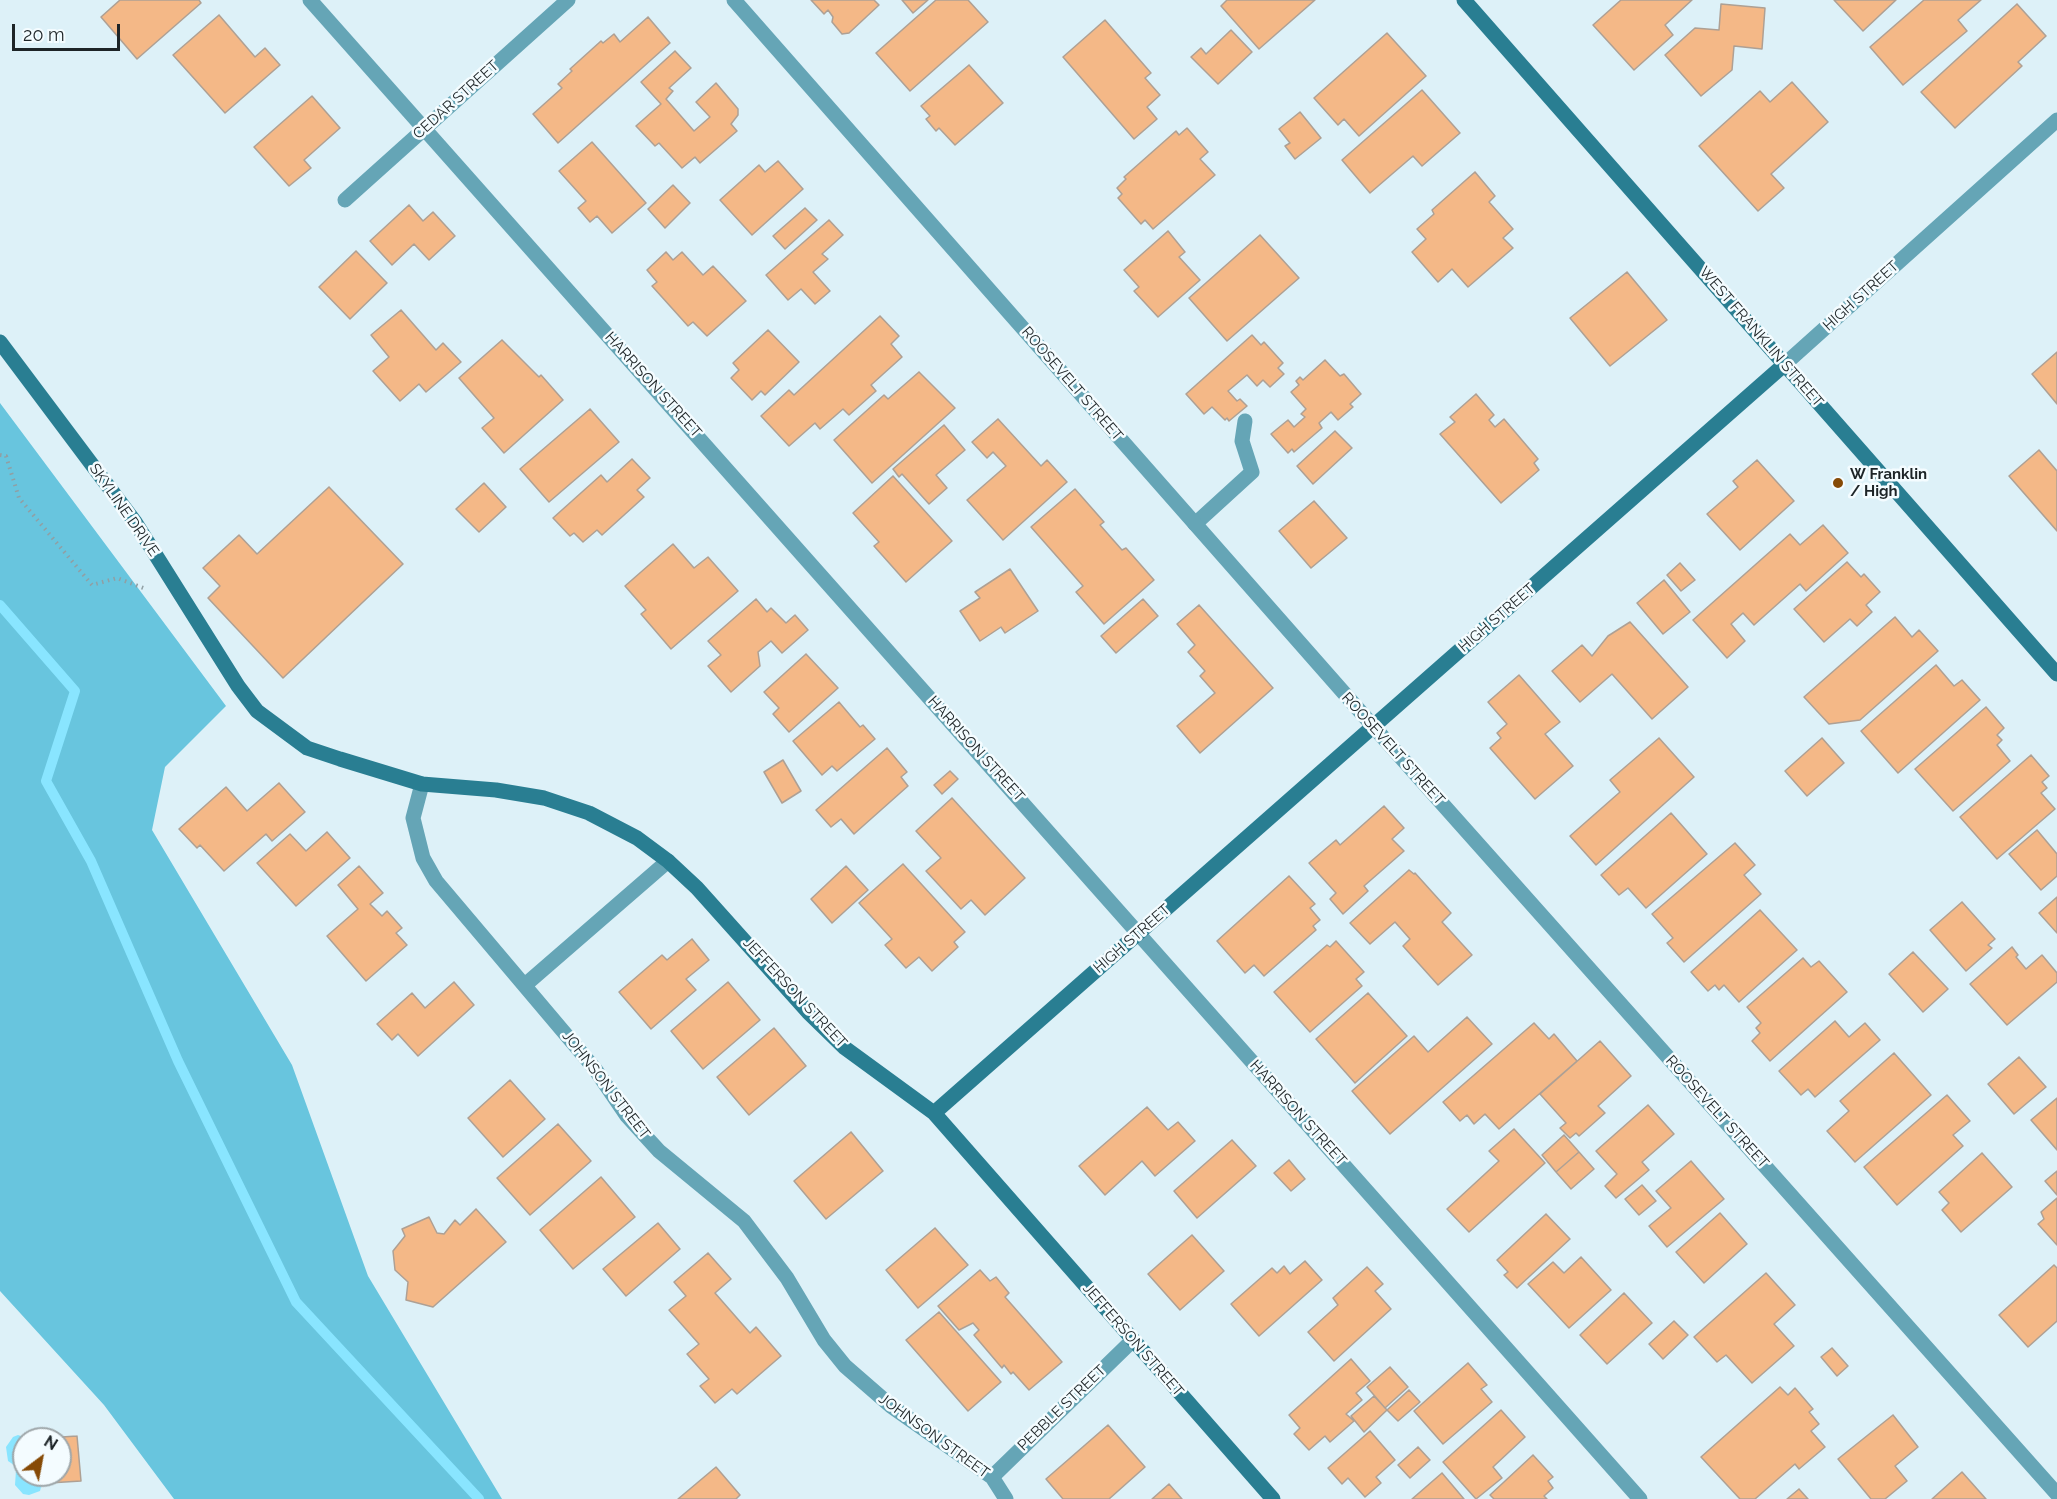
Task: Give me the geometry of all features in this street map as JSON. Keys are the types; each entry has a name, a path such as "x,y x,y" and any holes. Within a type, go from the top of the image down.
{"street":[{"name":"HARRISON STREET","path":"310,0 1640,1499"},
{"name":"CEDAR STREET","path":"345,200 568,0"},
{"name":"ROOSEVELT STREET","path":"734,0 1373,726 2057,1494"},
{"name":"WEST FRANKLIN STREET","path":"1464,0 2057,674"},
{"name":"HIGH STREET","path":"934,1113 1785,364 2057,120"},
{"name":"SKYLINE DRIVE","path":"0,342 135,522 238,686 257,711 307,748 422,784"},
{"path":"1195,524 1252,472 1242,441 1245,421"},
{"name":"JEFFERSON STREET","path":"422,784 496,790 544,798 613,825 668,861 698,888 808,1012 845,1048 934,1113 1273,1499"},
{"name":"JOHNSON STREET","path":"422,784 413,818 423,858 436,881 595,1069 627,1116 659,1151 744,1221 788,1278 824,1340 845,1366 891,1406 992,1477 1006,1499"},
{"path":"525,985 668,861"},
{"name":"PEBBLE STREET","path":"992,1477 1133,1340"}],"path":[{"path":"0,455 6,456 19,498 92,585 117,578 150,591"}],"shaded area":[{"path":"0,403 226,706 165,767 152,830 292,1065 368,1276 502,1499 174,1499 104,1405 0,1291"},
{"path":"12,1438 12,1464 8,1461 6,1447"},
{"path":"17,1487 41,1487 40,1491 29,1495 23,1494"}],"building":[{"path":"120,0 199,0 201,3 137,59 101,17"},
{"path":"811,0 874,0 879,5 849,33 842,34 832,22 833,17 828,10 824,14"},
{"path":"902,0 928,0 913,13"},
{"path":"936,0 968,0 988,22 910,91 876,53"},
{"path":"1227,0 1315,0 1259,49 1221,6"},
{"path":"1621,0 1692,0 1665,25 1673,35 1634,70 1593,25"},
{"path":"1834,0 1896,0 1863,31"},
{"path":"1924,0 1981,0 1958,20 1967,31 1903,85 1870,47"},
{"path":"1721,4 1765,8 1762,49 1734,46 1732,70 1701,96 1665,55 1695,28 1719,30"},
{"path":"2017,4 2046,36 2018,62 2022,66 1955,128 1921,92"},
{"path":"219,15 255,57 265,48 280,65 225,113 173,55"},
{"path":"648,17 670,43 558,143 533,114 562,88 558,84 572,71 570,69 601,41 603,43 614,34 620,42"},
{"path":"1105,20 1151,73 1145,78 1160,95 1147,107 1157,119 1134,139 1063,57"},
{"path":"1231,30 1252,52 1218,84 1191,57 1201,48 1206,54"},
{"path":"1387,33 1426,76 1359,136 1344,119 1338,125 1314,98"},
{"path":"675,51 691,68 669,88 673,91 666,99 694,131 710,117 696,102 716,83 738,109 738,115 731,124 737,131 700,163 695,157 682,168 659,143 655,146 636,126 661,104 641,82"},
{"path":"969,65 1003,103 955,145 939,128 936,131 926,119 930,116 921,106"},
{"path":"1792,82 1828,122 1771,174 1784,188 1758,211 1699,146 1760,91 1770,102"},
{"path":"1422,90 1460,133 1422,166 1413,156 1370,193 1342,160"},
{"path":"312,96 340,128 304,160 311,168 289,186 254,147"},
{"path":"1300,112 1321,138 1295,159 1285,146 1290,143 1279,129"},
{"path":"1187,128 1208,152 1200,159 1215,175 1153,229 1145,220 1141,224 1118,198 1122,194 1117,188 1126,179 1124,177 1176,131 1179,135"},
{"path":"592,142 646,203 612,233 597,216 590,222 578,208 586,201 559,171"},
{"path":"778,161 803,189 752,235 720,200 759,165 765,172"},
{"path":"1475,172 1495,196 1489,202 1513,229 1503,238 1513,248 1468,287 1452,269 1438,282 1412,252 1426,239 1417,229 1434,214 1432,210"},
{"path":"673,185 690,203 665,228 648,209"},
{"path":"409,205 423,221 433,212 455,236 429,260 414,244 392,265 370,241"},
{"path":"805,208 817,220 785,249 773,236"},
{"path":"829,220 843,235 822,254 828,259 813,272 830,291 815,304 801,289 788,300 766,275"},
{"path":"1168,231 1185,252 1179,257 1200,280 1158,317 1134,291 1139,287 1124,270"},
{"path":"1260,235 1299,278 1227,341 1189,298"},
{"path":"356,251 387,283 350,319 319,287"},
{"path":"666,252 673,260 682,252 703,275 713,266 746,301 707,336 693,322 688,326 652,286 657,282 647,270"},
{"path":"1627,272 1667,320 1610,366 1570,318"},
{"path":"401,310 436,350 443,343 461,362 426,392 419,384 400,401 373,371 389,357 371,335"},
{"path":"880,316 899,336 891,344 902,357 871,385 876,391 849,415 843,409 820,429 815,423 789,446 761,416 789,390 794,395"},
{"path":"768,330 799,362 765,395 761,391 752,400 731,378 739,370 733,363"},
{"path":"1252,335 1261,345 1264,342 1283,363 1278,368 1284,374 1270,387 1263,380 1257,386 1247,375 1228,391 1237,401 1240,399 1247,406 1229,421 1212,407 1204,414 1186,394"},
{"path":"502,340 539,377 541,375 563,400 504,453 482,428 494,418 459,378"},
{"path":"2057,352 2057,404 2032,374"},
{"path":"1325,360 1340,376 1344,374 1361,394 1350,404 1353,407 1338,420 1331,412 1319,423 1322,428 1294,452 1292,449 1288,453 1271,434 1288,420 1294,427 1305,417 1301,414 1306,409 1291,392 1299,385 1296,381 1300,377 1303,380"},
{"path":"919,372 955,408 872,483 834,440 884,395 888,399"},
{"path":"1476,394 1494,415 1489,420 1495,427 1504,419 1538,459 1534,463 1539,470 1501,503 1440,434 1455,422 1450,417"},
{"path":"590,409 619,442 549,502 520,469"},
{"path":"998,419 1041,466 1047,460 1067,482 1003,540 967,500 1006,466 993,452 987,458 972,442"},
{"path":"944,425 965,450 936,475 947,488 929,504 902,474 899,477 893,469"},
{"path":"1335,431 1352,448 1313,484 1297,466"},
{"path":"2039,450 2057,471 2057,531 2009,476"},
{"path":"632,459 650,478 637,490 644,497 602,535 597,530 583,542 574,533 570,536 553,518 601,475 607,482"},
{"path":"1757,460 1794,501 1740,550 1707,514 1738,487 1733,481"},
{"path":"893,476 952,541 906,582 874,546 879,542 853,513"},
{"path":"484,483 506,507 479,532 456,509"},
{"path":"329,487 403,564 283,678 208,598 220,586 203,568 239,535 257,554"},
{"path":"1075,489 1104,522 1100,525 1122,550 1126,548 1154,580 1104,624 1076,592 1083,586 1031,527"},
{"path":"1314,501 1347,538 1311,568 1279,531"},
{"path":"1823,525 1848,553 1806,591 1800,584 1754,625 1743,613 1731,624 1745,641 1727,658 1693,620 1790,534 1800,545"},
{"path":"673,544 694,568 708,557 738,591 671,649 641,614 646,610 625,586"},
{"path":"1847,562 1861,577 1864,574 1880,592 1866,605 1872,612 1857,626 1850,619 1824,642 1794,609"},
{"path":"1680,563 1695,580 1681,591 1667,575"},
{"path":"1010,569 1038,611 1005,633 1001,627 980,641 960,611 980,598 975,592"},
{"path":"1664,580 1690,612 1663,634 1637,603"},
{"path":"756,599 767,612 771,608 786,623 795,615 808,630 782,653 771,641 758,652 760,666 731,692 708,666 721,655 708,641"},
{"path":"1143,599 1158,616 1116,653 1101,636"},
{"path":"1199,605 1273,688 1200,753 1177,726 1215,693 1200,676 1205,671 1188,652 1195,645 1177,624"},
{"path":"1895,617 1912,637 1919,630 1938,651 1860,720 1829,724 1804,697"},
{"path":"1630,622 1688,687 1652,719 1612,674 1580,702 1552,671 1582,645 1592,656 1608,636"},
{"path":"806,654 838,688 789,732 773,714 779,708 764,692"},
{"path":"1936,665 1954,686 1962,680 1980,700 1898,773 1861,731"},
{"path":"1519,675 1560,722 1545,734 1573,766 1535,799 1490,748 1501,738 1497,733 1507,724 1488,702"},
{"path":"839,702 860,727 863,725 875,739 837,771 832,766 822,775 793,741"},
{"path":"1986,707 2004,728 1997,735 2002,740 1997,745 2010,761 1953,811 1915,769"},
{"path":"1659,738 1694,777 1596,865 1570,836 1620,792 1610,780"},
{"path":"1822,738 1844,763 1807,796 1785,771"},
{"path":"887,748 907,772 901,777 908,786 854,834 841,819 831,827 816,810"},
{"path":"2031,755 2049,776 2042,782 2047,788 2041,793 2055,809 1997,859 1960,817"},
{"path":"783,760 801,791 782,803 764,772"},
{"path":"950,771 958,779 942,794 934,785"},
{"path":"279,783 305,812 272,841 266,834 224,871 200,845 197,848 179,829 226,787 247,811"},
{"path":"952,798 1025,878 985,915 971,900 961,909 926,871 941,858 916,831"},
{"path":"1384,806 1404,828 1392,839 1404,851 1364,886 1368,891 1343,914 1330,899 1336,893 1309,863 1336,840 1340,845"},
{"path":"1671,813 1707,854 1646,908 1628,888 1619,895 1601,875"},
{"path":"2037,830 2057,854 2057,876 2041,890 2009,854"},
{"path":"327,832 350,858 296,906 257,863 290,834 306,851"},
{"path":"1735,843 1755,865 1744,875 1761,894 1684,962 1667,943 1673,938 1652,914"},
{"path":"903,864 965,932 954,942 958,947 932,971 919,957 906,968 885,945 892,939 859,903"},
{"path":"359,866 383,893 370,904 382,916 387,911 402,928 396,933 407,945 366,981 327,936 358,909 338,885"},
{"path":"846,866 868,890 832,923 811,899"},
{"path":"1409,870 1415,873 1451,913 1442,922 1472,955 1438,985 1403,946 1410,939 1395,922 1370,944 1350,923"},
{"path":"1289,876 1315,904 1310,908 1320,920 1313,926 1316,930 1264,976 1254,965 1245,973 1217,941"},
{"path":"2057,897 2057,933 2039,913"},
{"path":"1962,902 1995,939 1988,945 1992,948 1966,971 1930,930"},
{"path":"1760,910 1797,950 1739,1002 1724,985 1719,990 1715,985 1708,991 1691,972"},
{"path":"692,939 709,960 686,979 696,990 651,1029 619,992 662,955 667,960"},
{"path":"1336,941 1364,972 1356,979 1362,986 1310,1032 1274,992 1327,945 1330,947"},
{"path":"2012,947 2018,955 2016,957 2026,969 2042,955 2057,973 2057,982 2007,1025 1970,984"},
{"path":"1913,952 1948,989 1923,1012 1889,974"},
{"path":"1803,958 1811,967 1819,961 1847,992 1770,1061 1752,1041 1760,1033 1756,1028 1761,1023 1747,1007"},
{"path":"454,982 474,1005 418,1056 398,1034 392,1040 377,1024 412,993 425,1008"},
{"path":"728,982 760,1020 703,1069 671,1031"},
{"path":"1368,993 1407,1036 1355,1083 1316,1039"},
{"path":"1467,1017 1492,1044 1390,1134 1352,1091 1414,1036 1428,1052"},
{"path":"1835,1021 1849,1037 1865,1023 1880,1040 1815,1097 1808,1089 1801,1095 1779,1071"},
{"path":"1534,1023 1549,1039 1554,1034 1577,1061 1499,1129 1485,1114 1474,1124 1467,1115 1460,1121 1443,1102"},
{"path":"774,1028 806,1066 749,1115 717,1077"},
{"path":"1600,1041 1631,1076 1598,1106 1605,1113 1579,1136 1576,1133 1570,1138 1560,1128 1566,1123 1540,1094"},
{"path":"1894,1053 1931,1095 1855,1162 1827,1131 1849,1111 1840,1101"},
{"path":"2019,1057 2046,1087 2014,1114 1988,1084"},
{"path":"510,1080 545,1119 503,1157 468,1118"},
{"path":"1947,1095 1970,1121 1953,1135 1963,1146 1897,1205 1864,1167"},
{"path":"2057,1098 2057,1150 2031,1120"},
{"path":"1648,1105 1674,1134 1642,1162 1649,1170 1616,1198 1605,1186 1617,1174 1596,1151"},
{"path":"1147,1107 1168,1130 1178,1122 1195,1141 1155,1176 1142,1161 1105,1195 1079,1166"},
{"path":"558,1124 591,1161 530,1215 497,1178"},
{"path":"1514,1129 1545,1163 1469,1232 1447,1209 1499,1161 1489,1151"},
{"path":"851,1132 883,1171 826,1219 794,1181"},
{"path":"1564,1135 1579,1152 1556,1172 1542,1155"},
{"path":"1232,1140 1256,1166 1197,1218 1174,1191"},
{"path":"1579,1152 1594,1169 1571,1189 1556,1172"},
{"path":"1982,1153 2012,1187 1961,1232 1942,1210 1949,1203 1939,1192"},
{"path":"1289,1160 1305,1179 1291,1191 1274,1173"},
{"path":"1691,1161 1724,1199 1667,1247 1649,1226 1671,1208 1656,1191"},
{"path":"2057,1171 2057,1195 2045,1181"},
{"path":"601,1177 635,1217 573,1269 540,1230"},
{"path":"1642,1185 1656,1201 1639,1215 1625,1199"},
{"path":"2057,1198 2057,1245 2038,1224 2044,1219 2041,1212"},
{"path":"476,1209 506,1242 433,1307 406,1300 408,1282 395,1270 393,1251 405,1236 402,1229 429,1217 437,1233 444,1234 455,1220 460,1225"},
{"path":"1720,1213 1747,1244 1704,1283 1676,1252"},
{"path":"1546,1214 1570,1239 1517,1288 1504,1275 1508,1272 1497,1260"},
{"path":"658,1223 680,1249 626,1296 603,1269"},
{"path":"935,1228 968,1265 918,1308 886,1270"},
{"path":"1192,1235 1224,1271 1180,1310 1148,1274"},
{"path":"708,1253 731,1279 715,1293 750,1333 756,1327 781,1356 737,1394 732,1389 715,1403 700,1386 709,1379 687,1354 699,1344 669,1310 686,1296 674,1282"},
{"path":"1581,1257 1611,1290 1569,1328 1528,1284 1553,1262 1564,1273"},
{"path":"1305,1261 1322,1280 1259,1336 1231,1304 1272,1268 1277,1273 1284,1266 1290,1274"},
{"path":"2054,1265 2057,1268 2057,1321 2028,1347 1999,1315"},
{"path":"1367,1267 1383,1284 1375,1291 1391,1309 1334,1361 1308,1332 1338,1305 1333,1298"},
{"path":"980,1270 990,1281 996,1277 1009,1293 1005,1297 1062,1362 1029,1390 1013,1372 1011,1374 1004,1365 1002,1368 974,1335 979,1330 973,1323 959,1330 938,1306"},
{"path":"1766,1273 1795,1305 1774,1324 1794,1346 1752,1383 1726,1355 1717,1362 1694,1337"},
{"path":"1624,1293 1652,1323 1607,1364 1580,1335"},
{"path":"939,1312 1001,1382 968,1411 906,1340"},
{"path":"1674,1321 1688,1335 1663,1359 1649,1344"},
{"path":"1832,1348 1848,1366 1837,1376 1821,1357"},
{"path":"1351,1359 1370,1381 1356,1393 1362,1400 1346,1414 1354,1421 1330,1442 1325,1436 1309,1450 1294,1434 1300,1428 1289,1415"},
{"path":"1468,1363 1487,1385 1481,1389 1492,1402 1443,1444 1414,1411"},
{"path":"1390,1367 1408,1387 1385,1408 1367,1387"},
{"path":"1780,1387 1788,1395 1795,1388 1813,1409 1809,1412 1819,1424 1811,1431 1825,1447 1799,1469 1795,1464 1755,1499 1740,1499 1701,1457"},
{"path":"1409,1390 1420,1402 1398,1421 1387,1410"},
{"path":"1374,1396 1387,1410 1364,1432 1351,1416"},
{"path":"1501,1410 1525,1437 1493,1467 1502,1478 1476,1499 1443,1462"},
{"path":"1893,1415 1918,1447 1895,1466 1907,1481 1885,1499 1871,1499 1838,1459"},
{"path":"1108,1425 1145,1467 1109,1499 1063,1499 1046,1479"},
{"path":"1370,1431 1395,1460 1376,1477 1381,1483 1365,1497 1348,1478 1342,1484 1328,1468"},
{"path":"72,1436 77,1436 81,1481 72,1482"},
{"path":"1418,1447 1430,1460 1410,1478 1398,1465"},
{"path":"1533,1455 1553,1477 1548,1481 1553,1488 1544,1496 1547,1499 1494,1499 1490,1495"},
{"path":"716,1467 740,1495 736,1499 678,1499"},
{"path":"1962,1472 1986,1499 1932,1499"},
{"path":"1442,1473 1464,1499 1412,1499"},
{"path":"1169,1484 1182,1499 1152,1499"},
{"path":"1799,1489 1808,1499 1787,1499"}],"waterway":[{"path":"0,605 75,691 46,781 91,861 178,1061 296,1302 479,1499"}],"place":[{"name":"W Franklin / High","path":"1838,483"}]}
